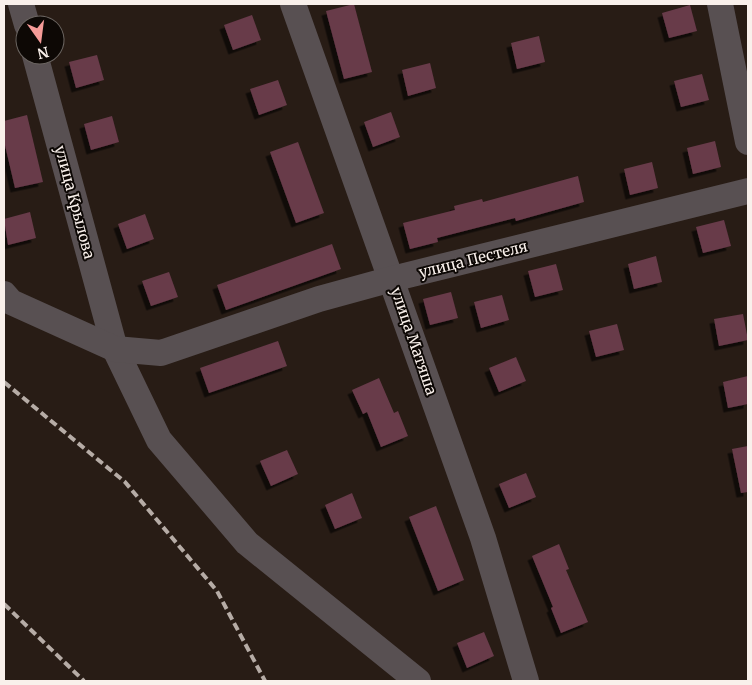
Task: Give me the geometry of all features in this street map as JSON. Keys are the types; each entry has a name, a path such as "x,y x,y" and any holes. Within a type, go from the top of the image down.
{"street":[{"name":"улица Матяша","path":"293,4 392,279 482,538 526,681"},
{"path":"720,4 748,142"},
{"name":"улица Крылова","path":"38,65 114,349 160,440 247,543 418,681"},
{"name":"улица Пестеля","path":"4,294 11,302 114,349 161,353 319,299 392,279 748,191"}],"building":[{"path":"354,4 372,72 344,79 326,11"},
{"path":"690,5 697,31 669,38 662,13"},
{"path":"252,15 261,40 233,50 224,25"},
{"path":"539,36 545,62 517,69 511,43"},
{"path":"97,55 104,80 76,88 69,62"},
{"path":"430,63 436,88 408,96 402,70"},
{"path":"702,74 709,100 681,107 674,81"},
{"path":"278,80 287,105 259,115 250,89"},
{"path":"391,112 400,137 373,147 364,122"},
{"path":"27,115 43,182 15,188 4,141 4,121"},
{"path":"112,116 119,142 91,150 84,124"},
{"path":"715,141 721,167 693,174 687,148"},
{"path":"298,142 324,213 296,223 270,152"},
{"path":"652,162 658,188 630,195 624,169"},
{"path":"578,176 584,202 516,221 515,218 437,238 438,242 410,249 403,223 455,210 454,206 482,199 483,202"},
{"path":"30,212 36,238 8,245 4,219"},
{"path":"145,214 154,239 127,249 118,224"},
{"path":"724,220 731,246 703,253 696,227"},
{"path":"332,244 341,269 226,310 217,285"},
{"path":"656,256 662,282 634,289 628,264"},
{"path":"556,264 563,290 535,297 528,271"},
{"path":"169,272 178,297 151,306 142,281"},
{"path":"451,292 458,318 430,325 423,299"},
{"path":"502,295 509,320 481,328 474,302"},
{"path":"743,314 748,340 719,346 714,319"},
{"path":"617,324 624,350 596,357 589,331"},
{"path":"278,341 287,366 209,393 200,368"},
{"path":"516,357 526,381 499,392 489,368"},
{"path":"748,376 748,404 728,408 723,382"},
{"path":"379,378 394,413 398,411 408,436 381,447 367,412 363,414 352,390"},
{"path":"748,446 748,492 741,493 732,449"},
{"path":"287,450 298,474 271,486 260,461"},
{"path":"526,473 536,497 509,508 499,484"},
{"path":"352,493 362,518 335,529 325,505"},
{"path":"436,506 464,580 438,591 409,517"},
{"path":"559,544 569,569 566,570 588,622 561,633 551,608 553,607 532,556"},
{"path":"484,632 494,656 467,668 457,643"}],"railway":[{"path":"4,382 125,482 217,591 265,681"},
{"path":"4,604 84,681"}]}
